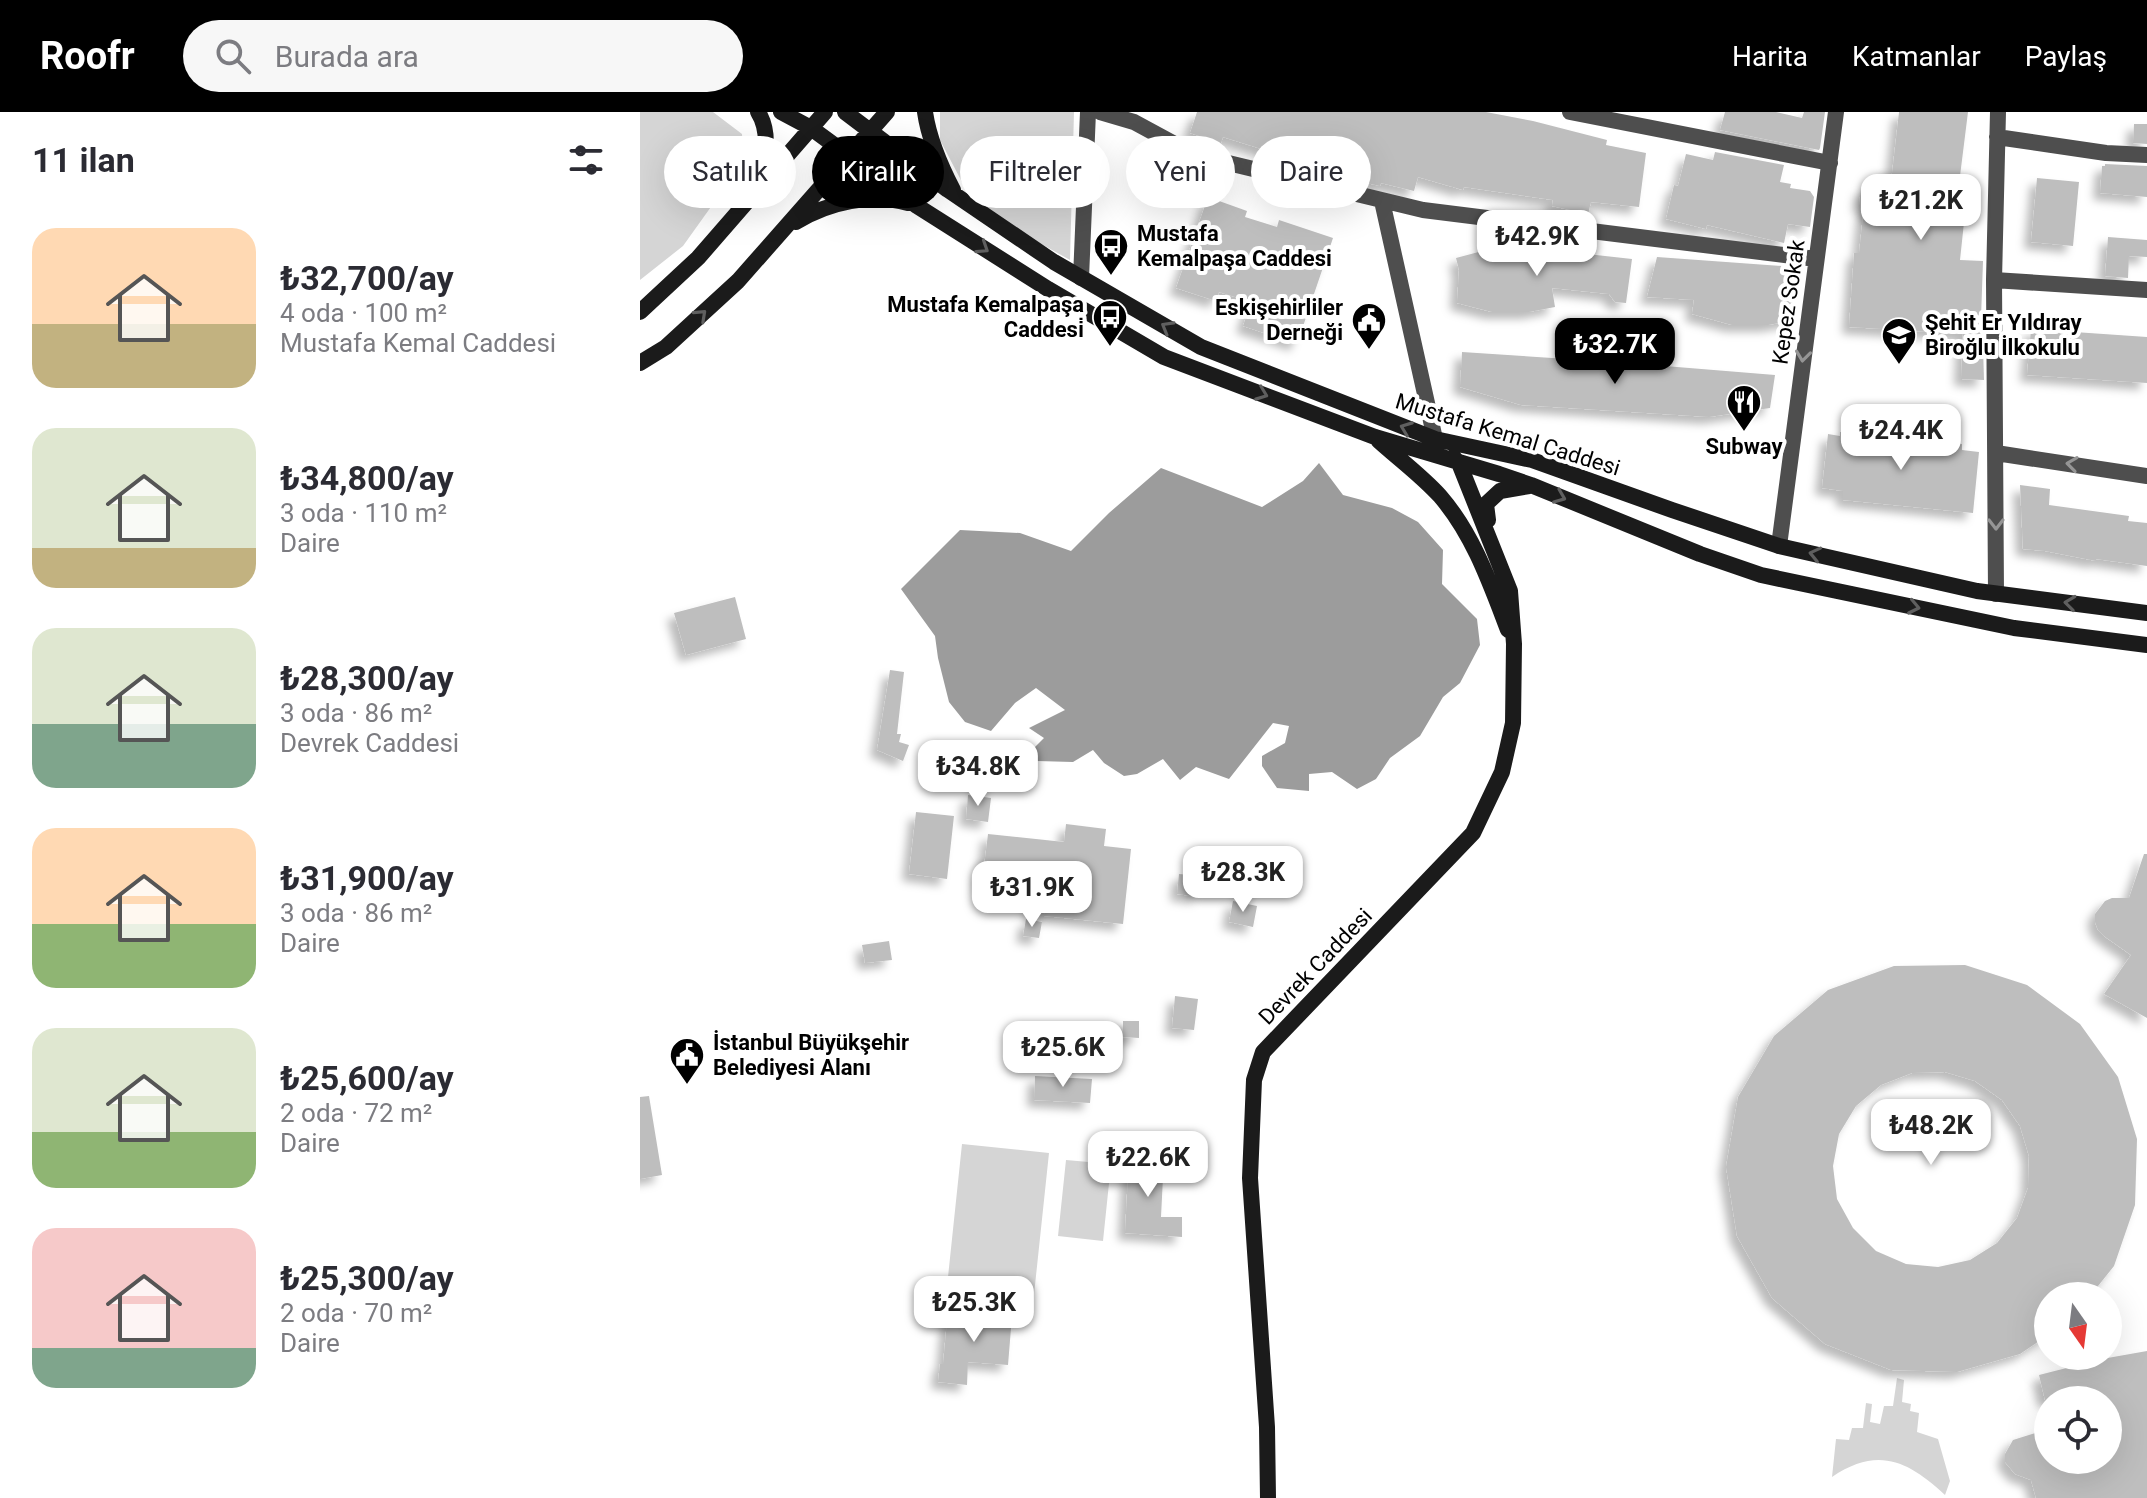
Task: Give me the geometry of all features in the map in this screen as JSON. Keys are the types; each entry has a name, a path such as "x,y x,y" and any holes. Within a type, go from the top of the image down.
{"street":[{"path":"758,112 764,136"},
{"name":"Mustafa Kemal Caddesi","path":"781,112 822,136"},
{"path":"796,145 825,112"},
{"name":"Mustafa Kemal Caddesi","path":"845,112 956,195 1054,262 1201,347 1435,439 1532,460 1779,546 1996,594 2147,613"},
{"path":"866,136 887,112"},
{"path":"925,112 928,132 941,168 956,195"},
{"path":"1081,278 1088,112"},
{"path":"1100,112 1134,122 1195,155 1423,210 1816,259"},
{"path":"1570,112 1830,163"},
{"name":"Kepez Sokak","path":"1779,546 1836,112"},
{"path":"1996,594 1994,280 1998,112"},
{"path":"1997,137 2106,153 2147,155"},
{"path":"640,363 666,347 728,290 812,196"},
{"path":"1382,201 1435,439"},
{"path":"640,312 698,258 741,208"},
{"path":"783,230 826,208"},
{"name":"Mustafa Kemal Caddesi","path":"920,208 1048,289 1164,357 1375,437 1531,485 1700,554 1761,575 2014,628 2147,645"},
{"path":"1994,280 2147,290"},
{"name":"Devrek Caddesi","path":"1375,437 1439,495 1466,532 1514,644"},
{"name":"Devrek Caddesi","path":"1268,1498 1267,1427 1250,1178 1254,1080 1263,1052 1473,833 1502,772 1513,723 1514,644 1510,591 1459,463 1435,439"},
{"path":"1996,453 2147,476"},
{"name":"Devrek Caddesi","path":"1490,538 1486,504 1500,491 1531,485"}],"shaded area":[{"path":"640,112 713,112 742,136 664,136 664,208 710,208 683,246 640,280"},
{"path":"940,112 1074,112 1073,136 960,136 960,178 944,148 944,136 940,136"},
{"path":"977,208 1071,208 1070,260"},
{"path":"1319,463 1343,495 1392,508 1418,522 1443,550 1442,584 1477,619 1480,645 1460,683 1443,697 1420,736 1390,758 1376,779 1357,789 1332,772 1309,774 1309,791 1277,788 1262,766 1262,756 1285,743 1289,726 1273,723 1229,779 1196,767 1180,780 1163,759 1137,774 1124,776 1104,763 1093,750 1073,762 1023,759 1044,738 1029,728 1065,710 1036,688 1015,703 991,731 965,722 949,702 935,636 901,589 960,530 1020,533 1071,551 1161,468 1262,507 1303,481"},
{"path":"962,1144 1049,1153 1033,1304 946,1296"},
{"path":"1066,1160 1111,1164 1103,1241 1058,1236"},
{"path":"1897,1378 1904,1380 1902,1402 1911,1404 1910,1411 1919,1413 1917,1432 1938,1439 1950,1481 1945,1495 1918,1473 1892,1462 1864,1462 1832,1477 1836,1439 1849,1440 1852,1428 1863,1428 1866,1403 1872,1404 1870,1422 1880,1424 1884,1406 1893,1406"}],"building":[{"path":"1197,112 1486,112 1533,121 1607,140 1606,145 1646,153 1639,207 1591,202 1588,214 1552,206 1553,200 1464,187 1463,190 1418,177 1414,191 1381,183 1380,186 1371,184 1371,136 1251,136 1251,146 1235,141 1235,136 1190,133"},
{"path":"1725,112 1776,112 1802,118 1804,112 1825,112 1820,148 1720,130"},
{"path":"1899,112 1968,112 1958,192 1972,194 1970,213 1965,213 1960,260 1983,261 1980,347 1983,347 1984,380 1961,379 1963,334 1849,327 1854,253 1859,253 1864,206 1859,206 1861,188 1890,191"},
{"path":"2134,124 2147,124 2147,144 2133,143"},
{"path":"1715,152 1784,165 1780,182 1791,184 1790,188 1810,191 1814,197 1810,227 1788,224 1784,243 1666,219 1686,154 1713,160"},
{"path":"2102,166 2147,166 2147,197 2100,193"},
{"path":"2037,178 2079,182 2073,246 2031,242"},
{"path":"1235,207 1247,211 1245,217 1277,227 1279,220 1333,238 1297,344 1243,326 1251,302 1219,292 1216,301 1176,288 1204,208"},
{"path":"2108,237 2147,240 2147,257 2129,256 2128,278 2105,276"},
{"path":"1533,248 1632,259 1626,303 1615,302 1609,294 1552,288 1555,307 1529,312 1492,312 1457,303 1459,270 1456,258 1500,249 1530,253"},
{"path":"1657,257 1795,267 1792,309 1795,320 1768,325 1732,325 1692,314 1694,300 1647,297"},
{"path":"2031,329 2147,337 2147,383 2027,375"},
{"path":"1462,352 1775,375 1770,408 1709,417 1521,405 1460,387"},
{"path":"1840,432 1962,444 1962,450 1979,452 1973,513 1843,500 1843,491 1822,488 1828,434 1840,436"},
{"path":"2020,485 2050,489 2049,505 2129,516 2128,521 2147,523 2147,566 2023,549"},
{"path":"735,597 746,639 686,655 674,613"},
{"path":"890,670 904,672 897,734 901,734 899,742 909,745 903,761 877,750"},
{"path":"968,795 991,798 988,822 966,819"},
{"path":"916,812 954,816 947,879 909,874"},
{"path":"1066,824 1106,829 1104,846 1131,849 1123,924 1044,916 1047,890 982,883 988,834 1064,842"},
{"path":"2144,854 2147,854 2147,1018 2104,994 2131,955 2104,936 2095,922 2095,914 2105,901 2129,898"},
{"path":"1179,874 1201,876 1199,897 1177,894"},
{"path":"1233,901 1257,906 1253,927 1229,922"},
{"path":"1026,919 1042,922 1039,938 1023,936"},
{"path":"889,941 892,960 865,963 862,945"},
{"path":"1965,965 2027,985 2080,1024 2118,1077 2137,1139 2135,1205 2114,1266 2101,1282 2034,1282 2034,1344 2020,1354 1957,1372 1891,1370 1825,1344 1772,1298 1737,1236 1726,1167 1738,1097 1774,1036 1828,990 1894,966","holes":["1945,1072 1975,1081 2002,1100 2020,1126 2029,1156 2028,1188 2017,1218 1997,1243 1970,1260 1938,1267 1906,1264 1876,1251 1853,1228 1837,1199 1833,1166 1839,1134 1856,1106 1881,1085 1912,1073"]},
{"path":"1175,996 1198,999 1194,1030 1172,1028"},
{"path":"1123,1021 1139,1021 1139,1038 1123,1037"},
{"path":"1035,1076 1092,1079 1090,1103 1034,1100"},
{"path":"649,1096 662,1175 640,1179 640,1097"},
{"path":"1129,1155 1164,1157 1161,1217 1182,1217 1182,1237 1125,1233"},
{"path":"948,1310 1012,1316 1008,1365 968,1362 967,1385 938,1382 940,1364 943,1364"},
{"path":"2147,1351 2147,1498 2036,1498 2031,1480 2015,1474 2005,1462 2005,1454 2013,1440 2034,1433 2034,1474 2122,1474 2122,1386 2042,1386 2039,1375 2059,1370 2122,1370 2122,1355"}],"place":[{"name":"Mustafa Kemalpaşa Caddesi","path":"1111,277"},
{"name":"Mustafa Kemalpaşa Caddesi̇","path":"1110,348"},
{"name":"Eskişehirliler Derneği","path":"1369,351"},
{"name":"Şehit Er Yıldıray Biroğlu İlkokulu","path":"1899,366"},
{"name":"Subway","path":"1744,433"},
{"name":"İstanbul Büyükşehir Belediyesi Alanı","path":"687,1086"}]}
